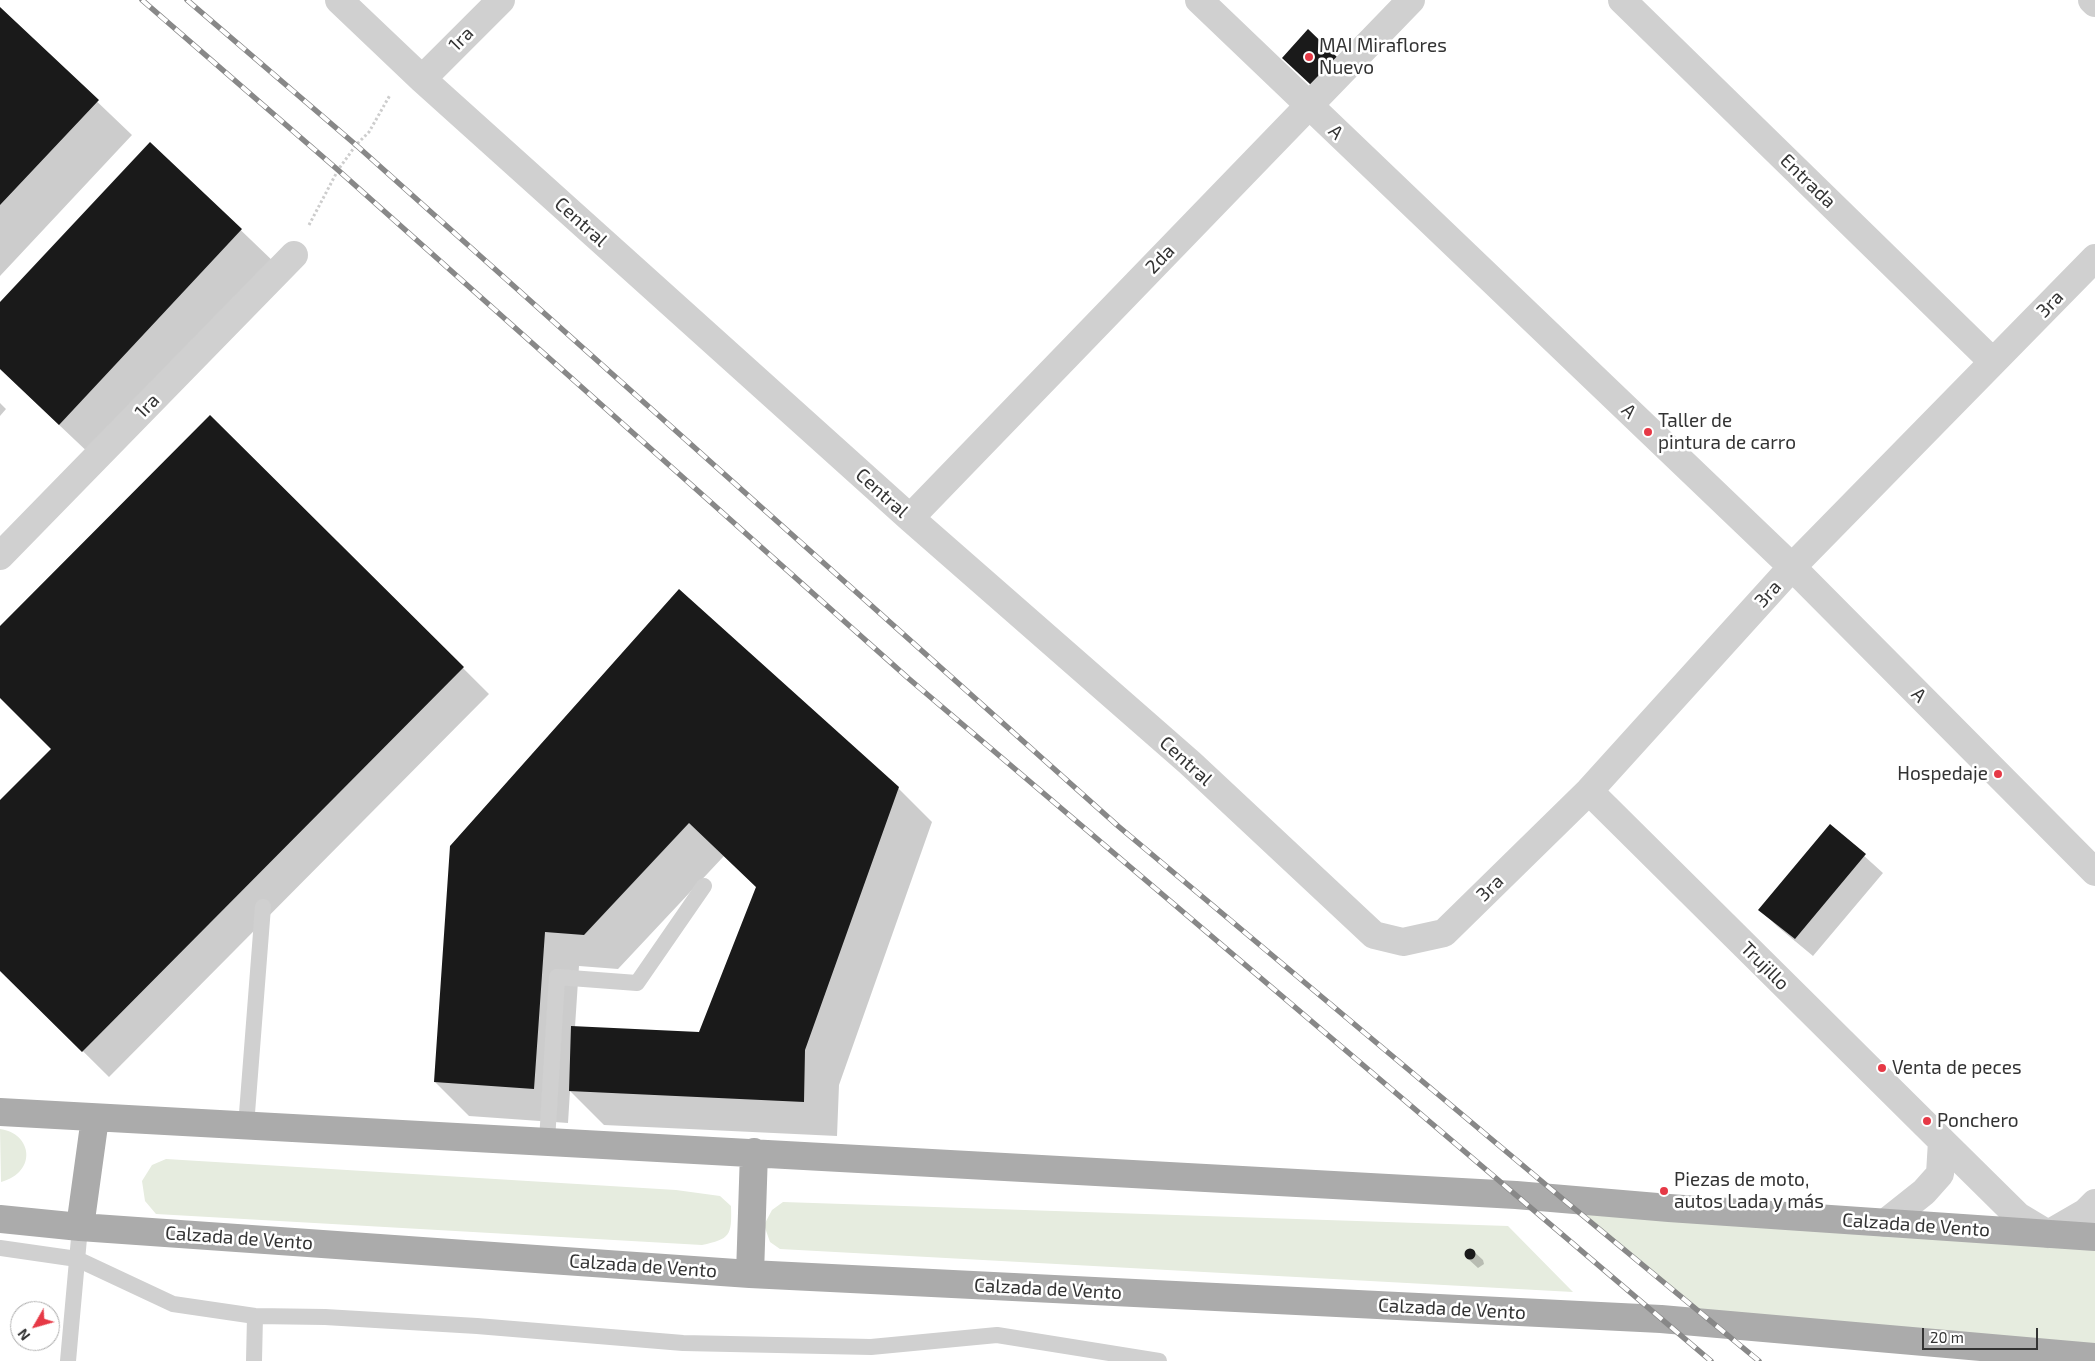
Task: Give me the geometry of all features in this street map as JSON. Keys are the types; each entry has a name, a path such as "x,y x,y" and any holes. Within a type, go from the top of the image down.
{"main road":[{"name":"Calzada de Vento","path":"0,1112 1516,1195 2095,1237"},
{"path":"80,1227 95,1118"},
{"path":"750,1274 754,1152"},
{"name":"Calzada de Vento","path":"0,1219 80,1227 750,1274 1661,1319 2095,1357"}],"street":[{"name":"Central","path":"339,0 415,72 910,518 1190,764 1374,935 1403,942 1444,933"},
{"name":"1ra","path":"415,72 501,0"},
{"name":"A","path":"1199,0 1792,567 2095,872"},
{"name":"2da","path":"910,518 1411,0"},
{"name":"Entrada","path":"1622,0 1993,362"},
{"path":"2092,0 2095,3"},
{"name":"1ra","path":"0,556 294,255"},
{"name":"3ra","path":"1444,933 1589,791 1792,567 2095,258"},
{"name":"Trujillo","path":"1589,791 2018,1216 2048,1234"},
{"path":"1886,1223 1924,1192 1940,1174 1942,1141"},
{"path":"2048,1234 2086,1212 2095,1204"}],"lane":[{"path":"547,1141 557,977 637,983 704,886"},
{"path":"246,1126 263,907"},
{"path":"68,1361 80,1227"},
{"path":"0,1248 77,1259 173,1304 255,1316 325,1317 458,1325 683,1344 871,1347 997,1335 1159,1361"},
{"path":"254,1361 255,1316"}],"path":[{"path":"294,255 338,170 415,72"}],"shaded area":[{"path":"0,1129 11,1132 19,1138 24,1145 26,1153 25,1162 21,1170 13,1177 1,1182"},
{"path":"166,1159 676,1190 720,1196 731,1206 731,1224 730,1230 724,1238 702,1245 156,1214 145,1201 142,1181 152,1165"},
{"path":"1564,1200 2095,1237 2095,1357 1714,1325"},
{"path":"783,1202 1508,1226 1573,1292 780,1249 770,1242 764,1225 772,1210"}],"building":[{"path":"0,7 99,100 0,205"},
{"name":"MAI Miraflores Nuevo","path":"1308,29 1337,57 1311,85 1282,58"},
{"path":"150,142 242,229 59,425 0,369 0,302"},
{"path":"210,415 464,667 82,1052 0,971 0,800 51,749 0,698 0,626"},
{"path":"679,589 899,787 805,1050 804,1102 569,1091 571,1026 699,1032 756,887 689,823 584,935 545,932 534,1089 434,1082 450,846"},
{"path":"1830,824 1866,854 1795,939 1758,910"},
{"path":"1470,1248 1476,1254 1470,1260 1464,1254"}],"railway":[{"path":"142,0 338,170 908,678 1711,1361"},
{"path":"187,0 356,145 1118,826 1759,1361"}],"place":[{"name":"MAI Miraflores Nuevo","path":"1309,57"},
{"name":"Taller de pintura de carro","path":"1648,432"},
{"name":"Hospedaje","path":"1998,774"},
{"name":"Venta de peces","path":"1882,1068"},
{"name":"Ponchero","path":"1927,1121"},
{"name":"Piezas de moto, autos Lada y más","path":"1664,1191"}]}
